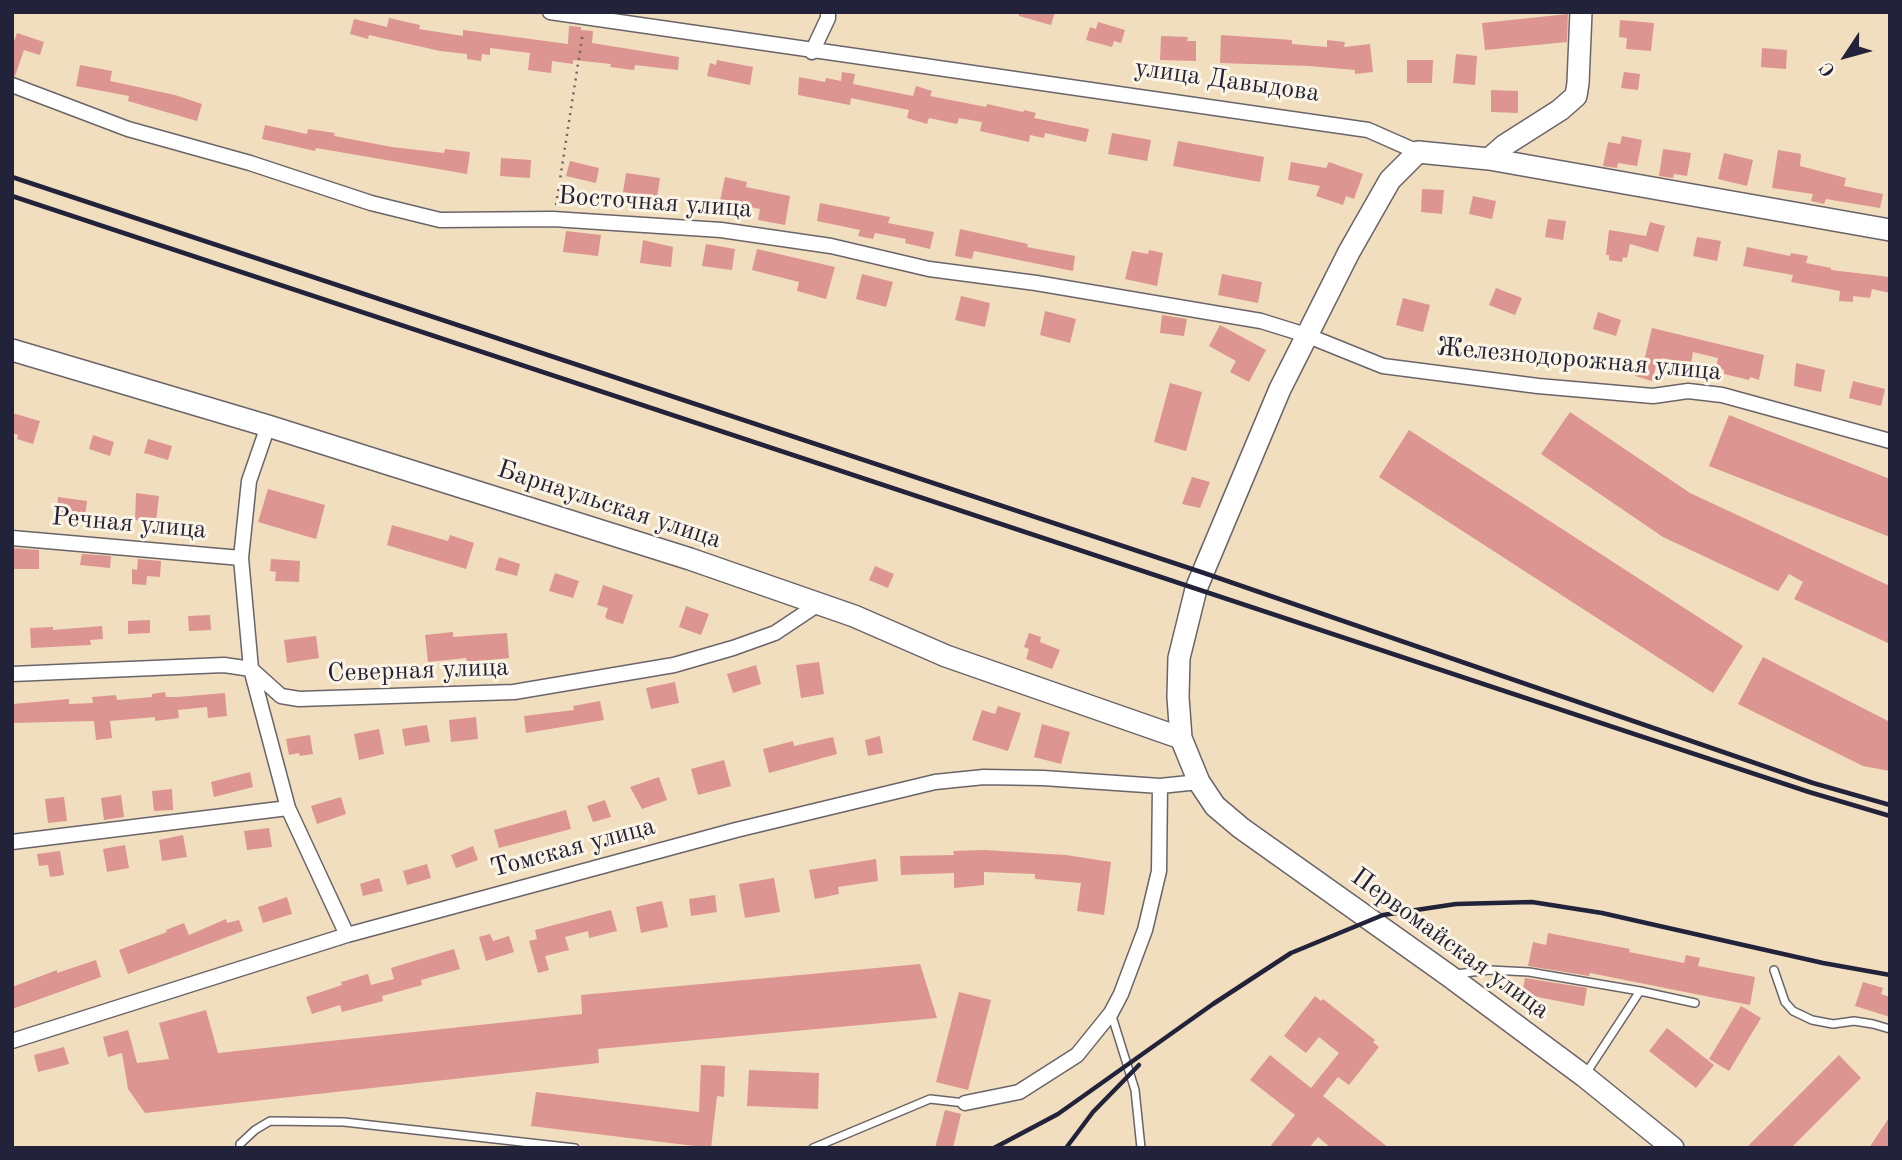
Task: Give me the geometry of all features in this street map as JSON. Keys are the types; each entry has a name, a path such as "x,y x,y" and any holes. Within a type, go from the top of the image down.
{"main road":[{"path":"1489,159 1576,96 1581,12"},
{"name":"улица Давыдова","path":"1418,152 1489,159 1890,230"},
{"name":"Первомайская улица","path":"1418,152 1390,180 1306,335 1280,388 1196,589 1179,658 1181,737 1199,782 1216,806 1241,828 1448,975 1584,1076 1673,1148"},
{"name":"Барнаульская улица","path":"12,350 268,426 690,559 820,603 946,656 1181,737"}],"street":[{"name":"улица Давыдова","path":"550,12 1368,130 1418,152"},
{"path":"812,51 828,12"},
{"name":"Восточная улица","path":"12,85 128,129 250,163 371,203 440,220 554,219 721,230 831,246 929,268 1261,321 1306,335"},
{"name":"Железнодорожная улица","path":"1306,335 1383,366 1475,379 1614,393 1653,396 1688,391 1722,395 1890,442"},
{"path":"268,426 248,481 240,558 251,669 288,808 347,935"},
{"name":"Речная улица","path":"12,538 240,558"},
{"name":"Северная улица","path":"251,669 281,696 299,699 514,692 674,664 733,648 775,633 820,603"},
{"path":"12,674 223,665 251,669"},
{"name":"Томская улица","path":"12,1041 347,935 736,830 935,782 984,777 1043,778 1160,786"},
{"path":"965,1103 1019,1091 1077,1055 1111,1013 1145,930 1159,871 1160,786 1199,782"},
{"path":"12,842 288,808"}],"lane":[{"path":"1448,975 1490,970 1529,972 1695,1003"},
{"path":"1774,970 1785,1002 1793,1011 1812,1020 1833,1024 1854,1021 1890,1029"},
{"path":"1584,1076 1640,991"},
{"path":"1111,1013 1135,1090 1141,1148"},
{"path":"813,1148 930,1099 965,1103"},
{"path":"240,1148 240,1144 255,1130 270,1121 344,1122 575,1148"}],"path":[{"path":"554,219 585,17"}],"building":[{"path":"1019,12 1055,12 1051,25 1019,16"},
{"path":"1568,14 1567,42 1485,50 1482,23"},
{"path":"389,18 420,25 419,29 463,36 463,30 568,44 569,26 581,27 581,30 593,31 592,43 679,57 678,70 635,65 634,70 610,67 611,64 573,60 573,64 552,61 551,73 528,70 530,53 490,48 490,55 482,54 481,61 467,59 467,54 440,51 369,35 368,39 350,34 354,19 387,27"},
{"path":"1620,20 1654,23 1651,51 1626,49 1627,38 1619,37"},
{"path":"1098,22 1125,30 1121,43 1114,41 1112,47 1086,40 1090,27 1096,29"},
{"path":"17,33 44,42 40,55 24,50 15,76 12,76 12,47"},
{"path":"1221,35 1292,40 1292,44 1327,47 1327,40 1345,42 1344,47 1370,44 1373,72 1355,74 1355,70 1309,66 1220,63"},
{"path":"1161,36 1188,37 1187,41 1196,41 1196,61 1160,60"},
{"path":"1762,48 1787,50 1786,69 1761,67"},
{"path":"1456,54 1477,56 1475,85 1453,83"},
{"path":"717,60 753,67 750,85 707,76 710,63 716,65"},
{"path":"1407,60 1433,60 1432,83 1407,83"},
{"path":"80,65 112,71 110,81 175,95 202,104 197,121 128,101 129,96 76,86"},
{"path":"842,72 855,74 853,84 913,96 916,86 932,91 930,96 1036,113 1034,118 1089,129 1086,142 1045,133 1044,138 1030,135 1029,142 980,131 982,122 959,118 957,124 929,118 927,124 907,118 909,110 851,98 850,105 798,95 799,77 825,82 826,78 841,81"},
{"path":"1624,72 1640,74 1638,90 1621,88"},
{"path":"1491,90 1518,91 1518,113 1491,112"},
{"path":"265,125 307,134 308,129 335,133 334,136 392,147 444,153 445,149 470,152 467,174 316,148 315,151 262,139"},
{"path":"1112,133 1151,140 1147,161 1108,154"},
{"path":"1622,136 1642,140 1637,166 1618,163 1617,168 1603,166 1608,142 1620,144"},
{"path":"1178,141 1264,157 1260,182 1173,166"},
{"path":"1663,149 1691,153 1687,176 1659,176"},
{"path":"1778,150 1801,154 1800,166 1846,178 1844,186 1883,194 1880,208 1826,199 1824,204 1811,201 1813,194 1772,188"},
{"path":"1724,153 1753,160 1747,186 1718,179"},
{"path":"501,158 531,160 530,178 500,176"},
{"path":"570,161 599,168 596,183 566,176"},
{"path":"1291,162 1326,168 1329,162 1363,174 1354,199 1346,196 1343,205 1316,196 1320,186 1288,180"},
{"path":"626,173 660,178 657,197 623,192"},
{"path":"725,177 747,182 746,187 790,196 785,225 758,220 760,209 720,201"},
{"path":"1422,189 1444,190 1442,214 1421,212"},
{"path":"1473,196 1496,201 1492,219 1469,214"},
{"path":"820,203 890,217 888,223 934,232 930,249 905,243 906,239 875,233 873,239 858,236 860,230 817,221"},
{"path":"1548,219 1566,221 1563,240 1545,237"},
{"path":"1650,222 1665,226 1658,252 1630,244 1627,258 1623,257 1622,262 1609,260 1609,255 1606,255 1609,230 1646,236"},
{"path":"960,229 1028,244 1027,247 1075,256 1073,271 974,251 972,259 955,256"},
{"path":"566,231 601,235 598,256 563,252"},
{"path":"1697,237 1721,241 1717,261 1693,256"},
{"path":"643,240 673,247 671,267 640,263"},
{"path":"706,244 735,249 732,270 702,266"},
{"path":"1747,247 1790,256 1791,253 1808,256 1806,263 1831,270 1890,277 1890,293 1872,289 1870,298 1853,296 1853,302 1839,301 1840,291 1791,282 1793,275 1743,266"},
{"path":"757,249 835,267 826,299 797,291 799,282 752,270"},
{"path":"1149,250 1163,253 1157,286 1125,279 1132,251 1148,254"},
{"path":"862,274 893,282 886,307 856,299"},
{"path":"1222,274 1262,282 1258,303 1218,295"},
{"path":"1496,288 1522,298 1515,315 1489,305"},
{"path":"961,296 990,303 985,327 955,320"},
{"path":"1403,298 1430,305 1423,332 1396,325"},
{"path":"1045,311 1076,319 1070,343 1040,335"},
{"path":"1598,312 1621,320 1616,336 1593,329"},
{"path":"1162,315 1187,319 1184,336 1160,333"},
{"path":"1220,325 1266,350 1249,382 1230,372 1236,361 1209,346"},
{"path":"1652,328 1764,355 1759,380 1724,374 1724,370 1716,368 1718,358 1693,352 1691,364 1662,358 1659,367 1656,366 1652,381 1635,376 1640,360 1644,361"},
{"path":"1796,363 1825,370 1821,392 1794,386"},
{"path":"1853,381 1885,389 1881,406 1849,398"},
{"path":"1170,383 1202,392 1186,451 1154,442"},
{"path":"1570,412 1690,493 1890,586 1890,644 1794,599 1803,582 1789,574 1778,591 1663,537 1541,454"},
{"path":"12,413 40,421 33,444 17,439 18,435 12,433"},
{"path":"1729,415 1890,479 1890,537 1709,466"},
{"path":"1409,430 1743,646 1713,693 1379,477"},
{"path":"93,435 114,442 110,456 89,449"},
{"path":"148,439 172,446 168,460 144,453"},
{"path":"1192,477 1210,482 1200,508 1182,504"},
{"path":"268,489 325,505 316,539 258,522"},
{"path":"136,493 159,496 156,522 135,520"},
{"path":"58,497 87,501 85,517 57,513"},
{"path":"392,525 448,541 450,535 474,543 466,569 387,545"},
{"path":"12,548 39,550 39,569 13,569"},
{"path":"82,554 111,556 110,568 80,565"},
{"path":"499,557 520,564 517,576 495,570"},
{"path":"138,559 161,561 160,577 147,576 146,585 132,584 132,569 137,570"},
{"path":"271,559 300,561 299,582 275,581 276,572 270,571"},
{"path":"875,566 894,574 888,588 869,580"},
{"path":"555,573 579,581 573,598 549,591"},
{"path":"603,585 633,595 623,624 607,619 605,617 608,608 597,605"},
{"path":"686,606 709,614 701,635 679,627"},
{"path":"210,615 211,630 189,631 188,616"},
{"path":"150,620 150,633 128,634 128,621"},
{"path":"102,626 103,639 90,640 91,645 31,648 30,628 53,627 53,630"},
{"path":"453,632 453,637 507,633 509,658 467,662 466,658 428,662 425,635"},
{"path":"1029,633 1041,637 1040,642 1060,650 1052,669 1026,659 1029,649 1024,647"},
{"path":"316,636 319,658 287,663 284,640"},
{"path":"1763,657 1890,722 1890,771 1863,766 1738,704"},
{"path":"819,662 824,694 801,698 796,665"},
{"path":"756,665 761,684 733,693 727,674"},
{"path":"675,682 679,703 651,709 646,688"},
{"path":"165,692 166,697 225,693 227,716 208,718 207,707 178,710 179,718 110,721 112,738 96,740 94,721 12,723 12,704 69,699 69,704 93,703 92,697 116,695 117,700 152,697 152,694"},
{"path":"600,701 604,720 526,733 524,716 574,710 573,706"},
{"path":"998,706 1021,713 1008,751 972,740 982,710 995,714"},
{"path":"476,717 478,739 451,742 449,720"},
{"path":"1042,724 1070,732 1061,764 1034,757"},
{"path":"427,725 430,742 405,746 402,729"},
{"path":"379,729 384,754 359,760 354,734"},
{"path":"310,735 313,754 289,755 286,739"},
{"path":"880,736 883,753 868,756 865,740"},
{"path":"833,737 837,754 769,773 763,749 793,741 794,746"},
{"path":"724,760 731,786 698,795 691,769"},
{"path":"250,772 253,787 214,797 211,782"},
{"path":"659,777 667,800 642,809 630,787"},
{"path":"172,789 173,810 154,811 152,791"},
{"path":"121,795 124,817 104,820 101,798"},
{"path":"64,797 67,821 48,823 45,799"},
{"path":"341,797 346,814 317,824 311,806"},
{"path":"605,800 611,817 593,822 587,806"},
{"path":"566,810 571,829 499,848 494,830"},
{"path":"269,828 272,847 247,850 244,831"},
{"path":"183,835 187,857 162,861 159,840"},
{"path":"125,845 129,868 107,872 103,849"},
{"path":"473,846 478,860 456,868 451,855"},
{"path":"60,851 64,875 50,877 48,865 39,866 37,854"},
{"path":"953,851 1066,855 1111,862 1104,915 1077,911 1081,883 1035,879 1035,874 984,872 984,885 954,888 954,873 901,875 900,856 954,855"},
{"path":"876,859 878,881 838,887 839,894 815,899 809,870"},
{"path":"427,864 431,878 407,885 403,871"},
{"path":"379,878 383,891 363,896 360,884"},
{"path":"774,878 780,912 745,918 739,884"},
{"path":"715,895 717,912 691,916 689,899"},
{"path":"287,897 292,914 263,923 258,907"},
{"path":"662,901 668,927 641,933 636,907"},
{"path":"611,910 617,931 589,938 588,931 565,937 569,950 545,956 549,970 538,973 529,941 537,939 535,930"},
{"path":"226,919 227,923 239,920 243,931 128,974 119,950 184,923 189,935"},
{"path":"1548,933 1684,963 1686,955 1700,958 1698,966 1755,977 1750,1005 1590,973 1589,976 1528,966 1533,942 1546,945"},
{"path":"490,934 493,941 509,936 514,952 486,961 479,937"},
{"path":"454,949 460,969 421,980 422,985 382,996 383,1001 342,1012 340,1005 312,1014 306,997 368,974 371,985 394,979 391,968"},
{"path":"96,960 101,977 12,1009 12,987 57,970 57,973"},
{"path":"920,964 937,1018 598,1049 599,1063 145,1113 128,1089 122,1053 108,1057 103,1037 128,1030 137,1063 169,1059 159,1023 206,1010 218,1053 582,1014 581,995"},
{"path":"1525,978 1587,988 1584,1006 1522,994"},
{"path":"1863,982 1883,988 1881,994 1890,997 1890,1017 1855,1006"},
{"path":"959,992 991,1000 968,1090 936,1082"},
{"path":"1315,996 1321,1001 1323,999 1375,1040 1373,1042 1379,1047 1349,1085 1338,1077 1323,1096 1389,1148 1331,1148 1318,1137 1309,1148 1269,1148 1295,1115 1250,1080 1270,1055 1311,1088 1339,1053 1319,1037 1306,1053 1284,1036"},
{"path":"1741,1006 1761,1018 1729,1071 1709,1059"},
{"path":"1667,1028 1714,1065 1696,1088 1649,1051"},
{"path":"64,1047 69,1064 38,1072 34,1055"},
{"path":"1839,1055 1861,1078 1791,1148 1746,1148"},
{"path":"701,1065 725,1066 724,1097 717,1096 711,1148 531,1126 536,1092 699,1112"},
{"path":"749,1070 819,1073 818,1109 747,1106"},
{"path":"945,1110 961,1114 953,1148 935,1148"},
{"path":"1890,1116 1890,1148 1869,1148"}],"railway":[{"path":"12,177 1204,573 1813,783 1890,805"},
{"path":"12,196 1809,792 1890,816"},
{"path":"994,1148 1058,1114 1213,1004 1291,953 1383,915 1456,904 1532,902 1602,913 1823,963 1890,975"},
{"path":"1066,1148 1093,1112 1139,1065"}]}
